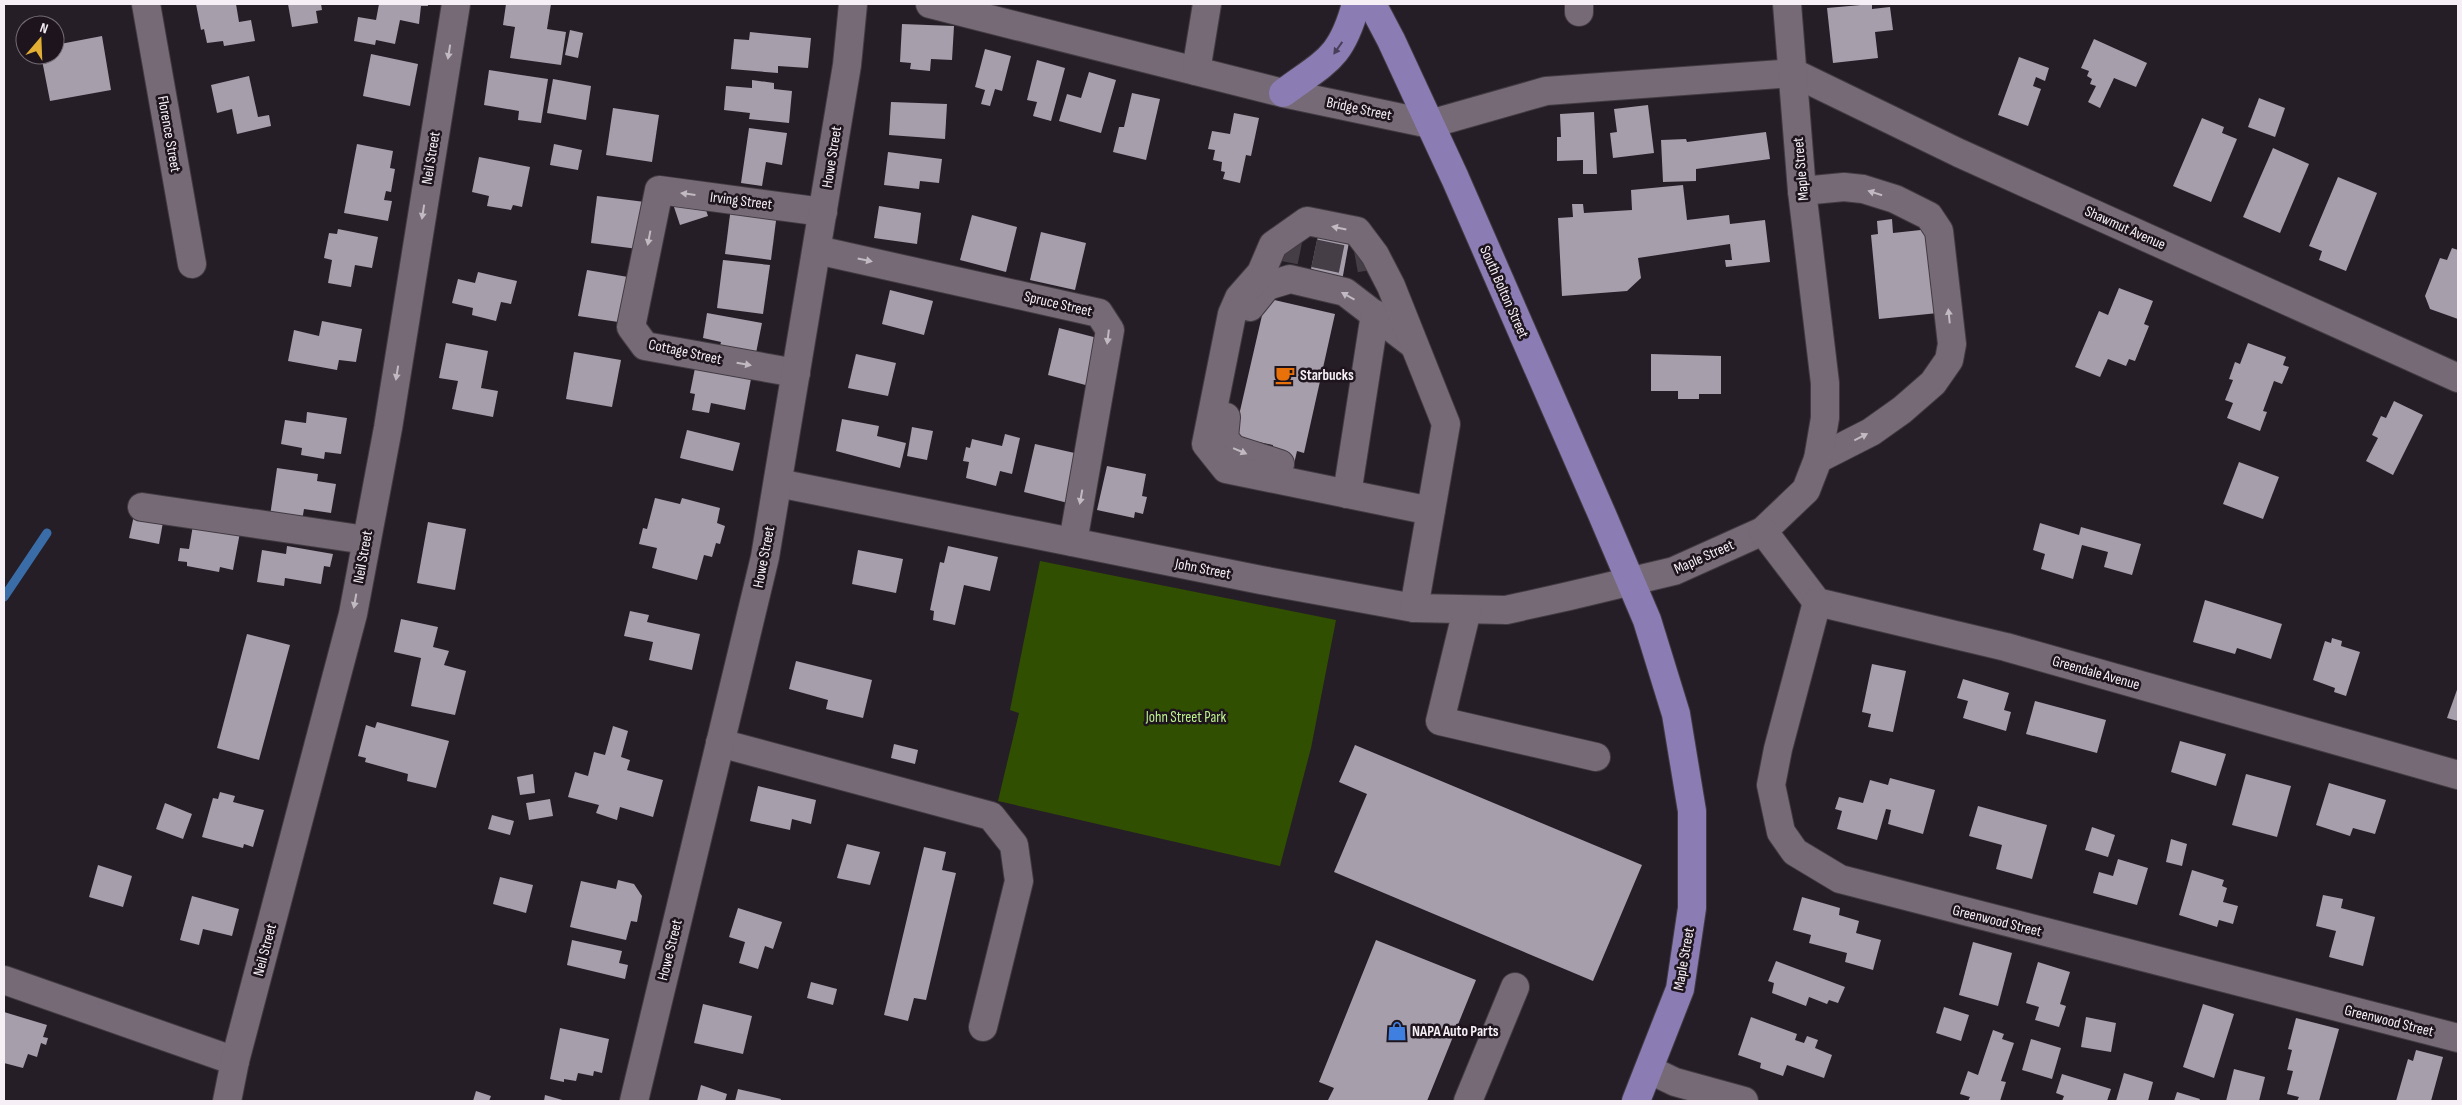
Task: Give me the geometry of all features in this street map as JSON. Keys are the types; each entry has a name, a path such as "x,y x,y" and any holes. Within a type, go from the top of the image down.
{"main road":[{"path":"1283,93 1326,63 1338,50 1349,30 1356,4"},
{"name":"South Bolton Street","path":"1372,4 1430,124 1630,582"},
{"name":"Maple Street","path":"1630,582 1647,620 1676,714 1692,811 1692,908 1680,989 1650,1070 1636,1101"}],"street":[{"name":"Florence Street","path":"146,4 192,264"},
{"name":"Neil Street","path":"226,1101 353,614 388,428 456,4"},
{"name":"Howe Street","path":"634,1101 765,558 847,65 853,4"},
{"name":"Bridge Street","path":"930,4 1283,93 1430,124 1546,91 1794,73"},
{"path":"1196,71 1207,4"},
{"name":"Maple Street","path":"1630,582 1674,571 1763,531 1806,490 1818,459 1825,418 1826,383 1802,191 1787,4"},
{"name":"Shawmut Avenue","path":"1794,73 1959,153 2458,378"},
{"path":"1802,191 1844,187 1863,189 1895,199 1929,216 1939,230 1952,344 1949,360 1933,383 1902,410 1871,432 1818,459"},
{"name":"Irving Street","path":"659,190 823,212"},
{"name":"Cottage Street","path":"659,190 631,327 635,334 645,346 796,373"},
{"path":"1414,608 1431,511 1446,424 1391,286 1375,255 1357,231 1307,221 1273,245 1261,272 1239,298 1232,314 1206,444 1226,469 1431,511"},
{"name":"Spruce Street","path":"817,250 1099,314 1110,330 1073,542"},
{"path":"1312,486 1296,468 1262,460 1233,449 1224,438 1236,350 1252,303 1267,286 1290,279 1345,292 1415,346"},
{"path":"1347,494 1375,314"},
{"name":"John Street","path":"778,483 1261,580 1414,608 1506,610 1630,582"},
{"path":"142,507 366,540"},
{"path":"1763,531 1817,602"},
{"name":"Greendale Avenue","path":"1817,602 2006,648 2458,775"},
{"name":"Greenwood Street","path":"1817,602 1778,749 1771,785 1781,832 1795,852 1840,879 2458,1038"},
{"path":"1467,610 1440,721 1596,757"},
{"path":"720,743 991,816 1014,845 1019,881 983,1027"},
{"path":"4,980 235,1061"},
{"path":"1468,1101 1515,987"},
{"path":"1650,1070 1676,1082 1744,1101"}],"green space":[{"name":"John Street Park","path":"1040,561 1336,620 1311,748 1280,866 998,801 1019,713 1010,710"}],"building":[{"path":"196,4 236,4 239,22 251,20 255,41 224,46 223,41 207,43 204,29 201,30"},
{"path":"288,4 321,4 322,10 316,11 318,23 292,27"},
{"path":"379,4 428,4 428,6 421,6 419,24 400,20 395,44 376,40 375,45 354,41 358,17 376,20"},
{"path":"506,4 551,4 547,29 566,32 561,65 510,58 515,27 503,25"},
{"path":"1872,4 1872,9 1890,7 1893,30 1875,32 1878,58 1833,63 1827,8"},
{"path":"902,24 954,26 952,60 931,59 930,71 910,69 911,63 900,62"},
{"path":"570,30 583,33 578,58 565,55"},
{"path":"750,32 811,38 808,68 778,66 778,73 731,69 734,39 749,40"},
{"path":"102,36 111,90 50,101 43,65 65,65 65,43"},
{"path":"2094,39 2147,63 2136,87 2114,78 2100,108 2088,102 2096,86 2090,84 2092,79 2087,76 2089,71 2081,68"},
{"path":"985,49 1011,56 1002,91 995,89 990,106 981,104 985,90 975,87"},
{"path":"371,54 418,64 410,106 363,96"},
{"path":"2019,57 2049,68 2045,81 2036,77 2033,86 2041,89 2028,126 1998,115"},
{"path":"1037,60 1065,68 1051,121 1033,116 1037,102 1027,100"},
{"path":"489,70 548,79 541,123 518,120 519,111 484,105"},
{"path":"1089,72 1116,80 1101,133 1059,121 1067,94 1081,98"},
{"path":"249,76 258,117 269,115 271,126 237,134 232,109 217,113 211,85"},
{"path":"553,79 591,86 586,120 547,113"},
{"path":"752,80 774,83 774,89 792,91 789,123 749,119 750,113 724,110 726,86 752,88"},
{"path":"1132,93 1160,99 1146,160 1113,152 1119,127 1124,127"},
{"path":"2259,98 2285,108 2275,137 2248,127"},
{"path":"891,102 947,104 945,139 889,135"},
{"path":"1648,105 1654,153 1613,158 1610,133 1617,132 1614,109"},
{"path":"613,108 659,115 652,162 606,155"},
{"path":"1594,112 1597,174 1583,174 1583,160 1557,161 1557,137 1561,137 1560,114"},
{"path":"1234,113 1259,118 1251,156 1246,155 1240,183 1223,179 1225,172 1221,171 1222,162 1213,160 1215,150 1208,149 1212,131 1230,134"},
{"path":"2202,118 2224,127 2222,133 2237,139 2211,202 2173,186"},
{"path":"749,128 787,133 782,165 766,162 762,186 741,183"},
{"path":"1766,132 1770,159 1696,169 1696,181 1663,182 1661,140 1686,139 1687,142"},
{"path":"357,144 393,151 390,168 395,169 391,192 386,191 384,200 392,201 388,221 344,213"},
{"path":"554,144 582,150 578,170 550,165"},
{"path":"2273,148 2309,164 2280,233 2243,217"},
{"path":"888,152 942,159 939,183 920,181 919,189 884,185"},
{"path":"479,157 530,167 522,207 513,205 511,210 487,206 489,196 472,192"},
{"path":"2338,177 2377,193 2346,271 2319,260 2322,251 2309,246"},
{"path":"1683,185 1687,220 1729,215 1730,224 1765,220 1770,262 1726,267 1725,260 1732,260 1730,244 1638,258 1641,278 1627,291 1562,296 1558,218 1573,217 1572,204 1583,204 1584,213 1632,210 1631,190"},
{"path":"597,196 645,202 638,249 591,243"},
{"path":"702,198 708,216 680,225 674,207"},
{"path":"879,206 921,213 917,244 874,238"},
{"path":"731,207 777,213 771,260 725,254"},
{"path":"972,215 1017,227 1006,272 960,260"},
{"path":"1892,219 1893,233 1930,229 1938,313 1879,319 1871,235 1878,234 1877,221"},
{"path":"338,229 378,237 372,268 355,265 351,287 328,283 332,260 324,258 329,233 337,234"},
{"path":"1041,232 1086,243 1075,290 1030,280"},
{"path":"1318,236 1349,242 1342,281 1310,274"},
{"path":"2452,248 2458,250 2458,319 2430,309 2425,296 2440,258 2447,260"},
{"path":"723,260 770,265 763,314 717,308"},
{"path":"587,270 634,278 625,323 578,316"},
{"path":"478,272 517,281 511,304 501,302 496,321 472,315 473,308 452,303 458,279 475,283"},
{"path":"2119,288 2153,301 2144,324 2149,326 2135,361 2129,359 2126,366 2108,359 2100,377 2075,367 2099,311 2108,315"},
{"path":"890,290 933,301 924,335 882,324"},
{"name":"Starbucks","path":"1266,298 1335,314 1304,453 1297,451 1294,464 1270,458 1273,445 1234,437"},
{"path":"707,313 762,323 756,353 720,346 721,342 703,338"},
{"path":"322,321 362,329 356,362 339,360 337,370 288,361 294,330 319,336"},
{"path":"1059,328 1105,340 1093,387 1048,375"},
{"path":"446,343 488,351 481,388 498,391 493,417 452,409 458,381 439,378"},
{"path":"2248,343 2286,357 2283,365 2289,367 2282,384 2274,381 2263,411 2267,412 2260,431 2227,418 2233,403 2225,400 2233,380 2229,379 2235,362 2240,364"},
{"path":"574,352 621,360 612,407 566,399"},
{"path":"856,354 896,363 888,396 848,388"},
{"path":"1651,354 1721,356 1721,394 1699,394 1699,399 1678,399 1678,391 1651,391"},
{"path":"695,368 751,379 745,410 711,403 709,413 692,410 695,394 690,393"},
{"path":"2394,401 2423,415 2393,475 2366,461 2378,438 2372,435 2381,416 2386,418"},
{"path":"307,412 347,418 341,454 325,452 324,459 301,455 302,448 281,444 285,420 306,423"},
{"path":"842,419 879,426 877,436 906,443 900,468 836,451"},
{"path":"912,427 933,431 927,460 907,456"},
{"path":"687,430 740,443 733,471 680,458"},
{"path":"1005,434 1020,438 1012,474 1000,471 996,486 966,478 969,462 963,461 966,447 970,448 972,439 1002,446"},
{"path":"1035,444 1079,454 1068,503 1024,492"},
{"path":"2239,462 2279,477 2263,519 2223,504"},
{"path":"1107,466 1146,474 1142,496 1147,497 1143,514 1135,512 1134,518 1097,510"},
{"path":"277,468 318,474 317,481 336,484 331,513 304,509 302,521 270,516"},
{"path":"655,498 680,504 682,498 720,508 717,523 725,526 720,544 716,543 712,557 704,555 697,580 652,568 657,548 639,544 643,528 647,529"},
{"path":"135,511 164,517 159,544 129,538"},
{"path":"194,519 241,527 233,570 220,567 219,572 187,566 187,562 178,561 180,548 189,549"},
{"path":"428,522 466,529 455,590 417,583"},
{"path":"2040,523 2079,535 2081,527 2141,544 2132,575 2104,567 2108,552 2082,545 2073,579 2041,569 2045,554 2033,550"},
{"path":"287,546 333,554 330,567 324,566 321,584 285,578 284,586 257,582 262,550 286,554"},
{"path":"948,546 998,557 990,591 964,585 955,625 933,620 934,611 930,610 940,562 944,563"},
{"path":"858,550 903,559 896,593 852,584"},
{"path":"2205,600 2282,624 2271,659 2237,648 2235,654 2193,642"},
{"path":"630,611 649,615 647,622 700,634 692,670 649,660 653,642 624,636"},
{"path":"401,619 438,627 433,647 449,651 444,665 466,671 455,715 411,706 421,658 394,652"},
{"path":"247,634 290,645 259,760 217,748"},
{"path":"2332,638 2342,641 2341,646 2360,652 2346,696 2334,692 2335,688 2313,680 2325,641 2331,643"},
{"path":"796,661 872,680 863,718 826,709 828,700 789,689"},
{"path":"1872,664 1906,671 1893,732 1868,727 1871,714 1862,712"},
{"path":"1963,679 2009,693 2004,710 2011,712 2006,731 1963,718 1968,701 1957,698"},
{"path":"2458,687 2458,721 2447,718"},
{"path":"2035,701 2106,720 2097,753 2026,734"},
{"path":"377,722 449,741 436,788 407,781 408,774 365,762 366,758 358,756 366,725 375,728"},
{"path":"613,726 628,731 621,757 630,760 627,770 663,780 653,817 620,807 617,820 596,813 599,805 568,797 575,772 588,776 594,752 605,755"},
{"path":"2180,741 2226,754 2216,786 2171,772"},
{"path":"894,744 918,750 915,764 891,758"},
{"path":"1355,745 1642,865 1593,981 1334,872 1367,794 1339,782"},
{"path":"533,774 535,793 520,795 517,777"},
{"path":"2246,774 2291,786 2277,837 2232,825"},
{"path":"1890,778 1935,790 1923,834 1888,824 1891,810 1886,809 1877,840 1837,829 1842,811 1835,809 1839,797 1863,803 1870,780 1888,785"},
{"path":"2329,783 2386,800 2375,834 2353,828 2350,836 2316,825"},
{"path":"758,786 816,800 811,824 792,819 790,830 750,821"},
{"path":"220,792 235,796 233,802 264,810 253,847 244,844 243,848 202,837 213,798 218,799"},
{"path":"550,799 553,816 529,820 526,803"},
{"path":"165,803 192,814 183,839 156,829"},
{"path":"1978,806 2047,825 2032,879 1996,869 2002,845 1969,836"},
{"path":"492,815 514,821 510,835 488,829"},
{"path":"2092,827 2115,835 2108,857 2085,850"},
{"path":"2171,839 2187,844 2182,866 2166,862"},
{"path":"847,844 880,852 870,885 837,878"},
{"path":"924,847 946,852 942,870 956,873 926,1000 914,998 908,1021 884,1015"},
{"path":"2118,859 2148,868 2137,905 2093,893 2099,872 2113,876"},
{"path":"98,865 132,876 123,907 89,897"},
{"path":"2192,870 2224,880 2222,886 2227,888 2223,902 2238,906 2233,924 2219,920 2217,927 2179,915"},
{"path":"500,877 533,885 526,913 493,904"},
{"path":"618,880 634,884 642,896 637,922 631,921 626,940 570,927 581,881 616,889"},
{"path":"2323,895 2343,899 2341,908 2375,917 2363,966 2329,957 2336,931 2316,926"},
{"path":"192,896 239,909 232,936 203,929 199,945 180,940"},
{"path":"1802,897 1840,908 1839,915 1859,921 1856,933 1881,940 1873,970 1845,962 1847,953 1809,943 1811,935 1793,930"},
{"path":"738,908 782,922 773,949 765,946 758,969 739,963 745,942 729,937"},
{"path":"572,940 622,951 619,963 628,965 625,979 567,965"},
{"name":"NAPA Auto Parts","path":"1376,940 1476,980 1427,1101 1331,1101 1328,1100 1334,1088 1319,1082"},
{"path":"1973,942 2012,953 1998,1006 1959,995"},
{"path":"1776,961 1845,987 1838,1003 1829,1000 1827,1004 1809,997 1806,1006 1772,993 1774,983 1768,981"},
{"path":"2038,962 2070,972 2060,1004 2066,1006 2059,1027 2035,1020 2039,1007 2026,1003"},
{"path":"811,982 837,989 833,1005 807,998"},
{"path":"703,1004 752,1016 743,1054 694,1043"},
{"path":"2203,1004 2234,1014 2214,1078 2183,1067"},
{"path":"1944,1007 1969,1015 1961,1041 1936,1033"},
{"path":"4,1012 47,1025 43,1037 48,1038 46,1045 41,1043 37,1057 28,1054 23,1068 4,1063"},
{"path":"1751,1017 1797,1034 1795,1040 1804,1043 1807,1036 1818,1040 1815,1048 1832,1055 1824,1078 1787,1065 1783,1076 1760,1068 1761,1063 1738,1055"},
{"path":"2086,1017 2116,1023 2111,1052 2081,1047"},
{"path":"2296,1018 2339,1029 2319,1101 2297,1101 2299,1097 2287,1094 2293,1071 2287,1070 2292,1050 2288,1049"},
{"path":"560,1028 609,1039 602,1073 594,1071 593,1076 578,1073 576,1081 564,1079 564,1082 550,1079"},
{"path":"1993,1030 2004,1034 2002,1039 2014,1043 2001,1081 2006,1082 2000,1101 1968,1101 1970,1097 1960,1094 1968,1071 1978,1075"},
{"path":"2031,1039 2061,1048 2052,1079 2022,1070"},
{"path":"2416,1050 2443,1057 2431,1101 2396,1101 2408,1059 2413,1061"},
{"path":"2234,1069 2265,1077 2259,1101 2226,1101"},
{"path":"2124,1073 2153,1082 2148,1101 2116,1101"},
{"path":"2062,1074 2111,1089 2107,1101 2062,1101 2064,1096 2056,1093"},
{"path":"701,1085 727,1094 725,1101 697,1101"},
{"path":"738,1089 781,1099 780,1101 735,1101"},
{"path":"476,1091 491,1096 489,1101 473,1101"},
{"path":"2177,1092 2200,1099 2199,1101 2174,1101"},
{"path":"545,1095 566,1101 544,1101"}],"waterway":[{"path":"4,597 47,533"}],"tunnel":[{"path":"1273,245 1347,260 1375,255"}],"place":[{"name":"Starbucks","path":"1285,375"},
{"name":"NAPA Auto Parts","path":"1397,1031"}]}
